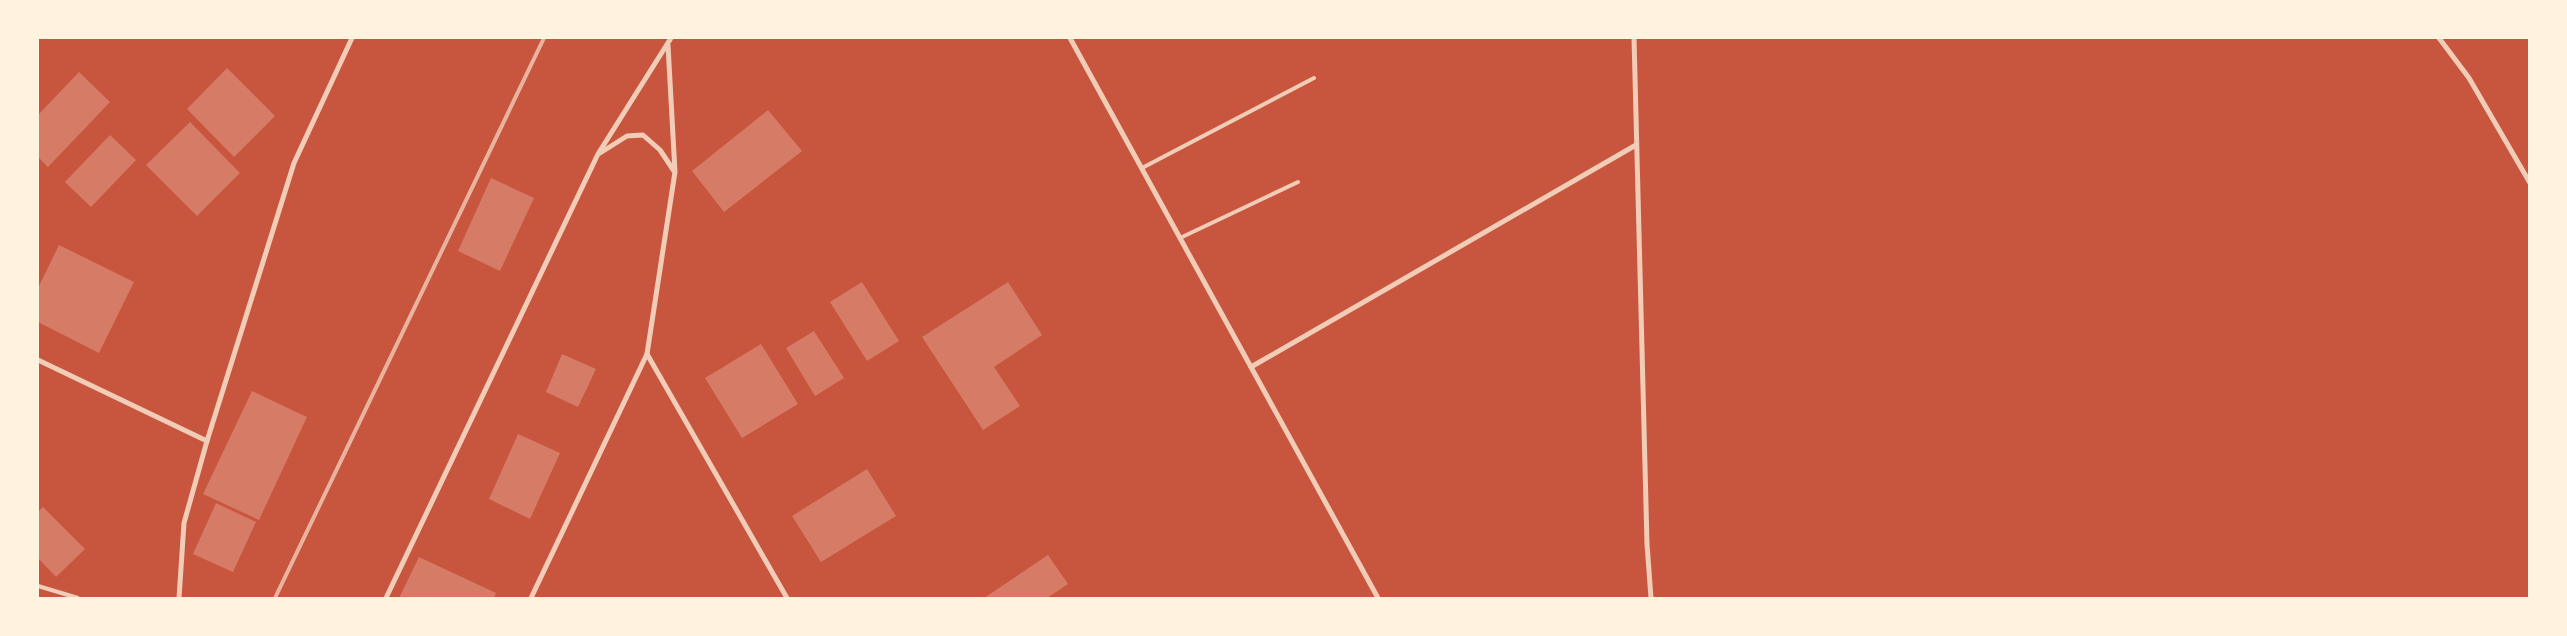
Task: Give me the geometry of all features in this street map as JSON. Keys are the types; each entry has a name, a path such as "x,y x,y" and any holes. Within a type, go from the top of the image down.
{"street":[{"path":"179,598 184,523 207,441 294,163 352,38"},
{"path":"386,598 598,154 671,38"},
{"path":"1070,38 1378,598"},
{"path":"1634,38 1647,544 1651,598"},
{"path":"2440,38 2469,78 2530,183"},
{"path":"531,598 647,354 675,172 668,45"},
{"path":"598,154 627,136 643,136 660,150 675,172"},
{"path":"1251,367 1636,145"},
{"path":"647,354 787,598"},
{"path":"38,360 207,441"}],"lane":[{"path":"1142,168 1314,78"},
{"path":"1180,238 1298,182"},
{"path":"38,586 78,598"}],"building":[{"path":"227,68 275,116 234,157 187,109"},
{"path":"79,72 110,102 48,167 38,157 38,115"},
{"path":"768,110 802,151 724,212 692,171"},
{"path":"190,122 240,173 197,216 146,165"},
{"path":"110,135 136,160 91,207 65,182"},
{"path":"491,178 534,198 500,271 458,251"},
{"path":"59,245 134,282 99,353 38,322 38,288"},
{"path":"862,282 899,341 867,361 830,302"},
{"path":"1008,282 1042,335 994,367 1020,406 983,430 922,337"},
{"path":"814,331 844,378 815,396 786,348"},
{"path":"761,344 798,404 742,438 705,378"},
{"path":"562,354 596,369 578,407 546,392"},
{"path":"252,391 307,417 259,520 203,494"},
{"path":"518,434 560,453 530,519 489,499"},
{"path":"867,469 896,516 821,562 792,516"},
{"path":"216,503 256,522 233,572 193,554"},
{"path":"43,507 85,549 56,577 38,558 38,512"},
{"path":"1048,555 1068,584 1047,598 984,598"},
{"path":"419,557 496,593 494,598 399,598"}],"railway":[{"path":"275,598 544,38"}]}
